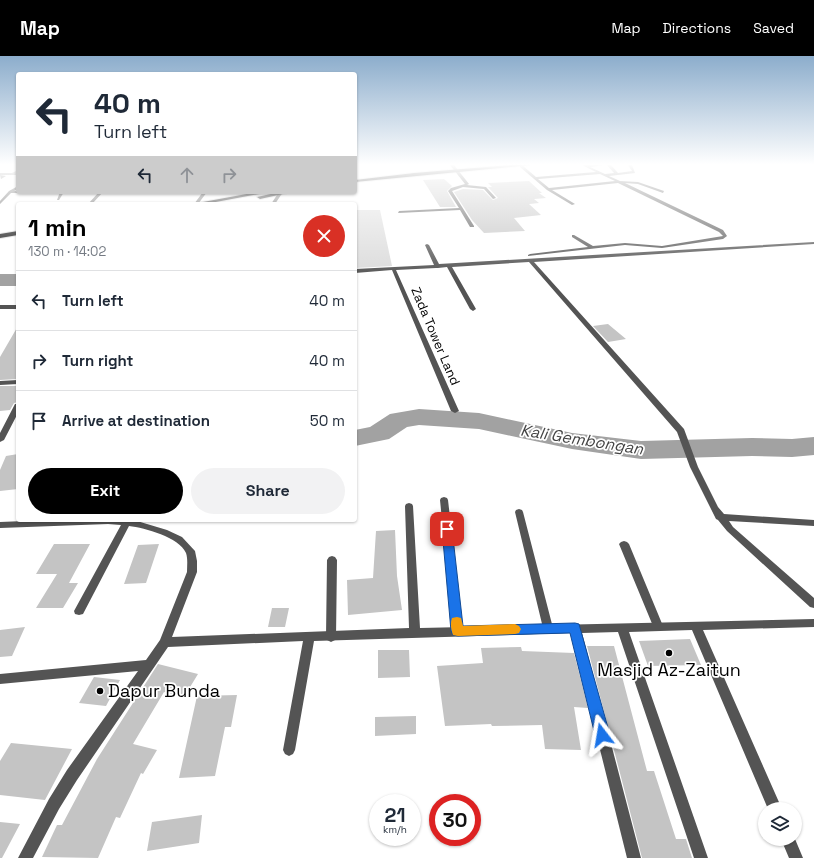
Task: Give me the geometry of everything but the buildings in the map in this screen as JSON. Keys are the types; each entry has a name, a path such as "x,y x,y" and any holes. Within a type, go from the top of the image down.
{"highway":[{"path":"0,236 16,233"},
{"path":"0,241 16,238"}],"street":[{"path":"457,202 472,226"},
{"path":"530,258 625,244 662,247 706,242 723,238 725,236 721,231 662,202"},
{"path":"399,212 460,208"},
{"path":"574,236 592,248"},
{"path":"357,271 438,267 530,258 814,243"},
{"path":"427,245 438,267"},
{"path":"530,258 676,425 684,437 694,467 719,517 730,529 814,604"},
{"path":"449,266 473,309"},
{"name":"Zada Tower Land","path":"394,270 455,411"},
{"path":"0,307 16,307"},
{"path":"0,382 16,382"},
{"path":"0,440 16,410"},
{"path":"444,500 458,631"},
{"path":"409,506 415,632"},
{"path":"519,512 548,628"},
{"path":"719,517 814,524"},
{"path":"0,525 65,522"},
{"path":"25,858 54,804 72,775 165,642 192,572 190,551 186,544 172,535 127,522 79,611"},
{"path":"624,544 658,626"},
{"path":"331,637 332,560"},
{"path":"165,642 309,638 415,632 548,628 814,623"},
{"path":"695,625 772,802"},
{"path":"622,627 701,858"},
{"path":"575,628 634,858"},
{"path":"289,750 309,638"},
{"path":"0,679 149,665"},
{"path":"791,846 796,858"}],"shaded area":[{"path":"357,210 380,210 392,266 357,268"}],"waterway":[{"name":"Kali Gembongan","path":"0,280 16,280"},
{"name":"Kali Gembongan","path":"357,438 379,433 399,420 419,417 479,421 572,441 641,450 752,447 792,448 814,446"}],"slow traffic":[{"path":"457,622 458,631 515,629"}],"place":[{"name":"Masjid Az-Zaitun","path":"669,653"},
{"name":"Dapur Bunda","path":"100,691"}],"route":[{"path":"447,529 458,631 575,628 602,735"}]}
